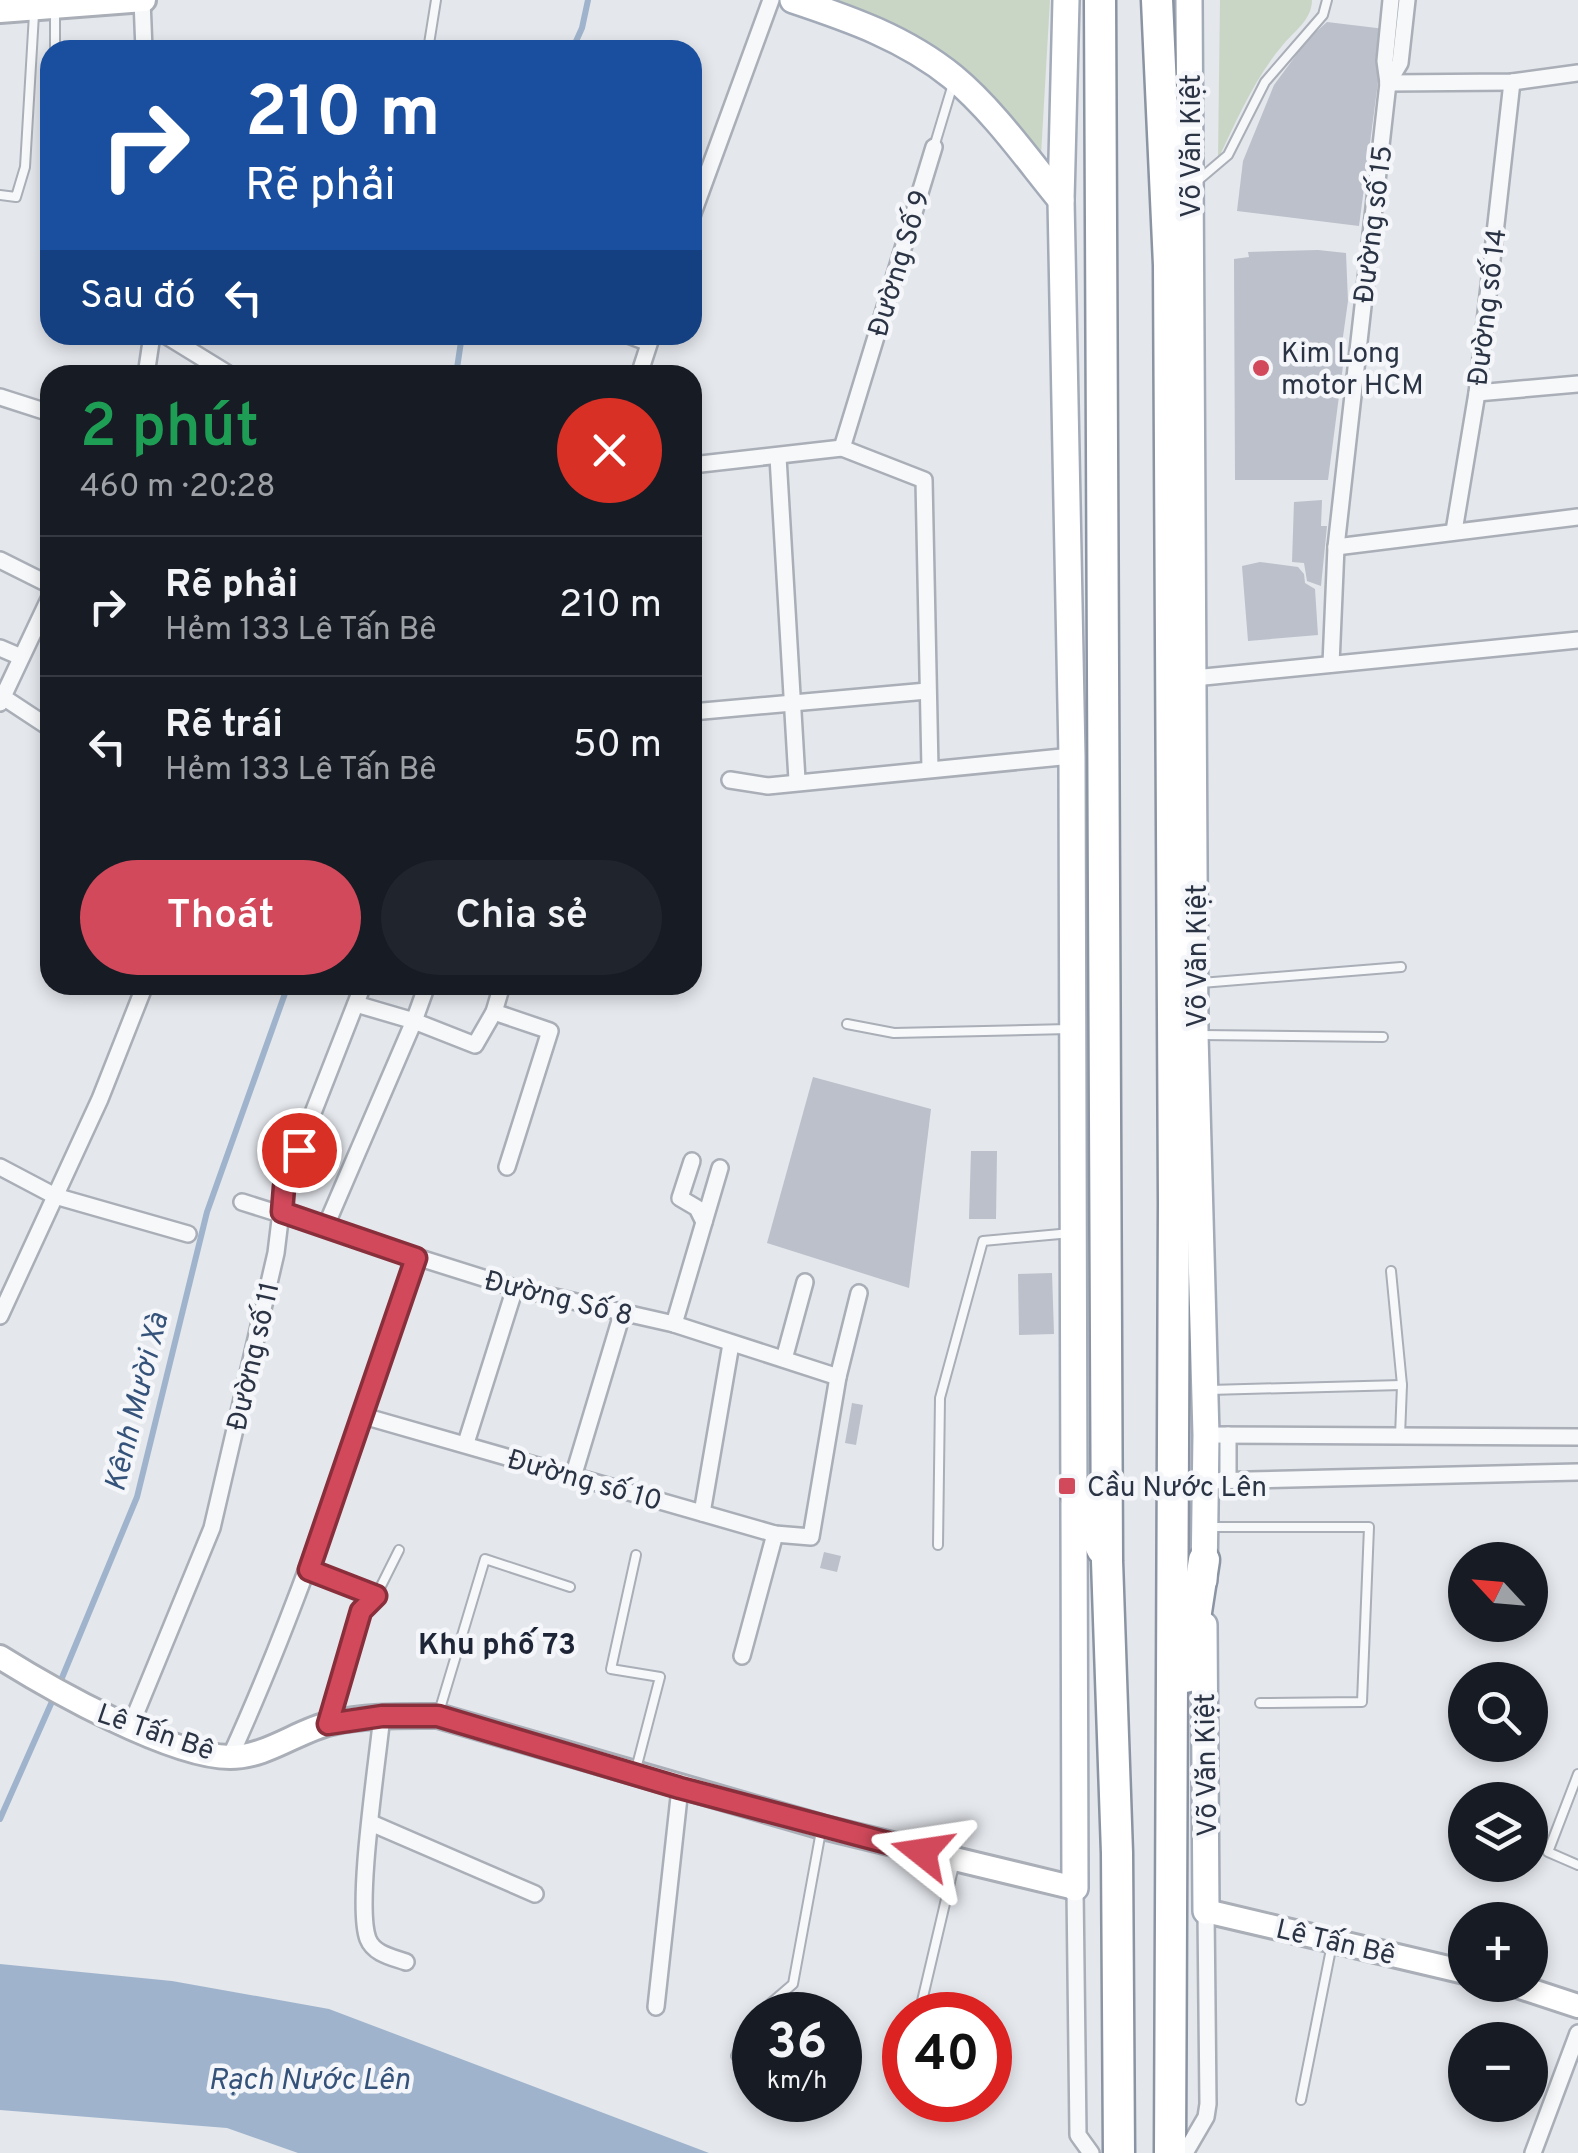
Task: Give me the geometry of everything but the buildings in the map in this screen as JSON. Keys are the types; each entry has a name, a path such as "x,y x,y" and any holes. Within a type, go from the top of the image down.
{"highway":[{"path":"1100,0 1108,1561 1117,1853 1119,2153"},
{"name":"Võ Văn Kiệt","path":"1156,0 1169,265 1174,1203 1170,2153"},
{"path":"1076,1490 1108,1561"},
{"path":"1170,1788 1204,1560"}],"main road":[{"path":"792,0 854,20 898,40 954,78 1061,200"},
{"path":"1066,0 1061,200 1072,756 1076,1888"},
{"name":"Võ Văn Kiệt","path":"1189,0 1196,1035 1205,1390 1217,1435 1216,1480 1205,1527 1204,1560 1206,1911"}],"street":[{"path":"2,7 45,8 143,0 144,40"},
{"path":"702,188 770,0"},
{"name":"Đường số 15","path":"1330,664 1336,546 1388,83 1385,61 1391,0"},
{"name":"Đường số 15","path":"1388,83 1400,63 1408,0"},
{"path":"1388,83 1512,82 1578,73"},
{"name":"Đường số 14","path":"1454,531 1477,392 1512,82"},
{"name":"Đường Số 9","path":"842,448 934,146"},
{"path":"181,345 214,365"},
{"path":"1477,392 1578,384"},
{"path":"0,397 40,410"},
{"path":"702,465 842,448 924,480 930,770"},
{"path":"778,457 798,780"},
{"path":"1336,546 1578,516"},
{"path":"0,560 40,581"},
{"path":"40,618 1,700 40,722"},
{"path":"1194,678 1578,640"},
{"path":"0,648 21,658"},
{"path":"702,711 927,692"},
{"path":"730,780 768,786 798,780 1072,756"},
{"path":"2,1304 100,1099 141,995"},
{"name":"Đường số 11","path":"131,1725 212,1528 282,1212 284,1187 359,995"},
{"path":"325,1228 423,995"},
{"path":"356,1004 475,1045 499,995"},
{"path":"494,1012 550,1032 507,1167"},
{"path":"692,1161 680,1198 697,1208 704,1222"},
{"path":"0,1168 56,1196 188,1234"},
{"path":"674,1324 720,1168"},
{"name":"Đường Số 8","path":"242,1202 515,1288 674,1324 838,1377"},
{"path":"230,1757 309,1570 416,1258"},
{"path":"784,1358 804,1282"},
{"path":"466,1443 515,1288"},
{"path":"838,1377 859,1293"},
{"path":"572,1477 622,1314"},
{"path":"702,1513 731,1344"},
{"name":"Đường số 10","path":"360,1415 775,1534 811,1537 838,1377"},
{"path":"1217,1435 1578,1437"},
{"path":"1216,1480 1578,1472"},
{"path":"742,1656 775,1534"},
{"name":"Lê Tấn Bê","path":"0,1657 92,1710 182,1746 230,1757 280,1746 328,1724 382,1716 438,1716 822,1827 1076,1888"},
{"path":"382,1716 365,1910 369,1943 379,1953 406,1962"},
{"path":"656,2008 680,1788"},
{"path":"372,1823 536,1894"},
{"path":"1076,1888 1078,2135 1091,2153"},
{"path":"1185,2153 1206,2118 1208,2104 1206,1911"},
{"name":"Lê Tấn Bê","path":"1206,1911 1448,1968"},
{"path":"1548,1996 1578,2006"},
{"path":"1533,2153 1578,2033"}],"lane":[{"path":"430,40 436,0"},
{"path":"1190,188 1228,155 1265,82 1281,58 1323,15 1327,0"},
{"path":"45,8 52,40"},
{"path":"41,40 45,8"},
{"path":"0,195 16,196 24,167 40,46"},
{"name":"Đường Số 9","path":"934,146 954,78"},
{"path":"1196,984 1401,967"},
{"path":"847,1024 894,1034 1074,1029"},
{"path":"1196,1035 1382,1037"},
{"path":"938,1545 940,1398 983,1240 1076,1233"},
{"path":"1392,1272 1402,1385 1400,1436"},
{"path":"1205,1390 1402,1385"},
{"path":"1205,1527 1369,1527 1362,1702 1260,1703"},
{"path":"328,1724 361,1611 376,1596 399,1550"},
{"path":"635,1774 660,1677 611,1668 636,1555"},
{"path":"438,1716 484,1560 570,1587"},
{"path":"309,1570 376,1596"},
{"path":"1578,1774 1548,1852 1578,1866"},
{"path":"783,1992 792,1984 822,1827"},
{"path":"924,1992 955,1861"},
{"path":"1302,2100 1333,1940"}],"green space":[{"path":"825,0 1050,0 1041,155"},
{"path":"1220,0 1312,0 1306,19 1254,86 1218,159"}],"water":[{"name":"Rạch Nước Lên","path":"0,1964 172,1981 329,2009 709,2153 298,2153 227,2128 0,2110"}],"waterway":[{"name":"Kênh Mười Xà","path":"577,40 588,0"},
{"name":"Kênh Mười Xà","path":"458,365 460,345"},
{"name":"Kênh Mười Xà","path":"59,1685 137,1497 207,1212 284,995"},
{"name":"Kênh Mười Xà","path":"0,1819 54,1697"}],"place":[{"name":"Kim Long motor HCM","path":"1261,368"},
{"name":"Cầu Nước Lên","path":"1067,1486"}],"district":[{"name":"Khu phố 73","path":"497,1644"}],"route":[{"path":"299,1150 284,1187 282,1212 416,1258 309,1570 376,1596 361,1611 328,1724 382,1716 438,1716 680,1788 922,1852"}]}
